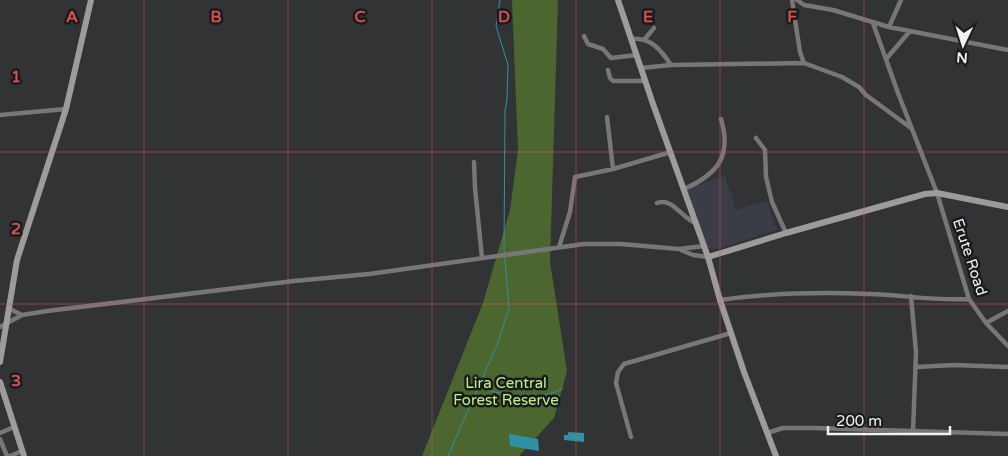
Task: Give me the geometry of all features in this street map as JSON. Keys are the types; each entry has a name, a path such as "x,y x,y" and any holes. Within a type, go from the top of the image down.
{"street":[{"path":"0,362 3,326 20,248 66,109 90,0"},
{"path":"618,0 708,257 731,333 776,456"},
{"path":"792,0 804,63"},
{"path":"797,0 804,6 840,12 888,27 1008,50"},
{"path":"888,27 901,0"},
{"path":"794,15 804,6"},
{"name":"Erute Road","path":"873,22 937,193 969,299 986,323 1008,346"},
{"path":"644,40 654,28"},
{"path":"887,58 910,31"},
{"path":"584,36 588,44 603,49 611,58 637,55"},
{"path":"631,39 644,40 659,48 671,65"},
{"path":"641,68 671,65 804,63 842,77 860,88 866,95 912,128"},
{"path":"608,70 613,82 645,81"},
{"path":"0,115 66,109"},
{"path":"606,117 613,169"},
{"path":"684,189 707,176 720,162 725,147 721,119"},
{"path":"756,138 765,150 766,177 772,202 786,233"},
{"path":"559,247 571,207 575,177 613,169 671,152"},
{"path":"474,162 482,258"},
{"path":"679,249 693,255 708,257 925,194 937,193 1008,208"},
{"path":"657,203 662,201 670,203 692,222 696,223"},
{"path":"3,326 22,315 294,281 369,274 584,244 614,244 679,249 704,246"},
{"path":"720,300 782,293 868,294 969,299"},
{"path":"911,296 916,367 914,431"},
{"path":"8,308 22,315"},
{"path":"986,323 1008,311"},
{"path":"631,436 616,383 618,372 624,364 731,333"},
{"path":"916,367 1008,367"},
{"path":"0,382 3,400 23,454 8,456 0,439"},
{"path":"0,433 14,427"},
{"path":"767,433 783,428 1008,434"}],"shaded area":[{"path":"725,175 736,210 767,201 777,230 717,249 708,248 685,190"}],"green space":[{"name":"Lira Central Forest Reserve","path":"512,0 558,0 550,262 567,371 554,418 519,456 422,456 483,303 510,210 518,150"}],"water":[{"path":"568,432 584,433 584,442 564,440 564,435 568,435"},
{"path":"509,434 538,439 539,451 510,446"}],"waterway":[{"path":"448,456 497,345 509,308 504,249 505,111 508,65 496,26 500,0"},
{"path":"479,388 522,396 554,393 563,388"}]}
